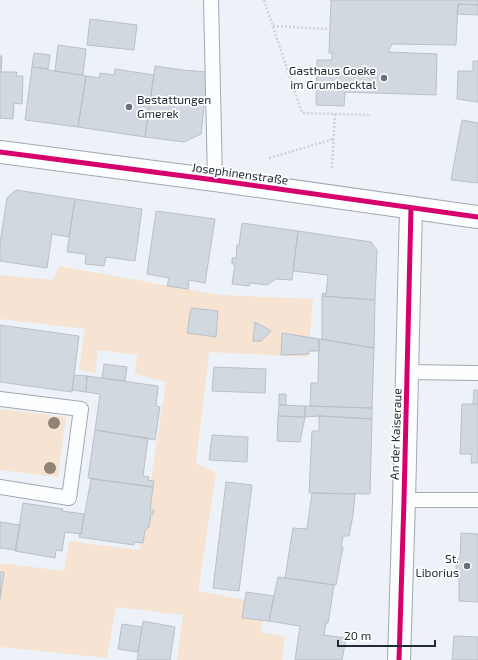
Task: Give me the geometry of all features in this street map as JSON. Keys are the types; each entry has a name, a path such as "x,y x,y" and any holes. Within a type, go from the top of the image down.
{"street":[{"name":"Josephinenstraße","path":"0,152 478,217"},
{"name":"An der Kaiseraue","path":"399,660 408,372 411,208"}],"lane":[{"path":"211,0 214,180"},
{"path":"408,372 478,373"},
{"path":"0,399 82,409 69,498 0,487"},
{"path":"404,500 478,500"}],"path":[{"path":"264,0 302,113 371,115"},
{"path":"273,26 329,29"},
{"path":"266,159 334,139 336,114"}],"shaded area":[{"path":"59,266 220,295 313,299 308,357 209,352 196,463 216,473 198,591 266,604 261,632 285,637 282,660 177,660 183,615 116,607 107,658 0,647 0,563 64,571 69,541 140,550 166,382 135,374 137,355 98,350 95,373 79,370 85,329 0,319 0,275 53,280"},
{"path":"0,409 66,417 58,477 0,470"}],"building":[{"path":"331,0 478,0 478,5 458,4 456,45 392,44 388,52 437,54 436,95 345,92 344,106 316,105 317,60 332,60 332,53 329,53"},
{"path":"458,4 478,5 478,15 457,14"},
{"path":"90,19 137,25 134,50 87,45"},
{"path":"58,45 86,49 83,75 55,71"},
{"path":"34,53 50,55 48,69 32,67"},
{"path":"0,56 2,56 1,72 17,72 16,76 23,76 22,104 14,103 13,119 0,118"},
{"path":"473,61 478,61 478,102 457,99 458,71 473,71"},
{"path":"155,66 208,72 201,134 184,142 145,137"},
{"path":"32,67 86,76 78,127 25,120"},
{"path":"115,69 154,75 145,137 78,127 86,76 99,78 100,73 114,75"},
{"path":"462,120 478,123 478,183 451,180"},
{"path":"16,190 75,199 69,237 52,234 47,268 0,261 0,243 7,198"},
{"path":"75,199 142,209 135,261 106,257 104,266 85,264 86,254 67,252"},
{"path":"156,211 215,219 205,283 189,280 188,289 167,286 169,278 147,274"},
{"path":"242,223 298,231 292,280 276,279 267,285 250,283 249,286 232,284 235,264 232,264 232,258 236,258 237,245 239,245"},
{"path":"298,231 371,242 377,250 375,300 322,296 323,293 326,294 328,275 293,271"},
{"path":"322,296 375,300 374,348 322,339"},
{"path":"191,308 218,311 216,337 187,333"},
{"path":"255,322 271,331 261,341 253,341"},
{"path":"0,325 79,336 72,392 0,382"},
{"path":"282,333 319,339 319,351 309,351 309,354 281,355"},
{"path":"319,339 374,348 372,408 310,406 311,383 318,383"},
{"path":"104,364 127,367 125,381 102,378"},
{"path":"214,367 266,369 265,393 212,391"},
{"path":"74,375 87,376 86,392 72,390"},
{"path":"87,376 158,386 156,406 160,407 155,440 95,430 100,394 86,392"},
{"path":"474,390 478,390 478,404 473,404"},
{"path":"279,394 286,394 286,405 279,405"},
{"path":"462,404 478,404 478,463 471,463 472,454 460,454"},
{"path":"279,405 305,406 305,417 278,416"},
{"path":"305,406 372,408 372,419 319,416 305,417"},
{"path":"278,416 305,417 300,442 277,441"},
{"path":"319,416 372,419 370,494 309,493 312,431 319,431"},
{"path":"95,430 148,438 143,476 149,477 148,480 154,481 153,487 88,478"},
{"path":"212,435 248,437 247,462 209,460"},
{"path":"91,479 153,487 150,510 154,510 153,515 151,514 149,527 145,530 143,543 134,542 134,545 79,537 81,534"},
{"path":"226,482 252,485 239,591 213,588"},
{"path":"312,493 355,494 349,536 343,536 341,547 343,547 336,585 285,578 293,528 307,529"},
{"path":"23,503 84,514 81,534 65,532 62,551 56,550 55,558 15,551"},
{"path":"0,522 20,525 16,550 0,548"},
{"name":"St. Liborius","path":"461,533 478,534 478,602 459,601 459,578 456,571 456,561 460,557"},
{"path":"0,572 4,572 0,599"},
{"path":"278,577 334,585 328,623 326,623 324,635 346,638 342,660 295,660 300,626 269,621"},
{"path":"246,592 274,596 269,621 242,618"},
{"path":"143,621 175,627 170,660 137,660"},
{"path":"122,624 142,627 138,652 118,649"},
{"path":"454,636 478,637 478,660 452,660"}],"cycle path":[{"path":"0,152 215,180 478,217"},
{"path":"399,660 411,208"}],"place":[{"name":"Gasthaus Goeke im Grumbecktal","path":"384,78"},
{"name":"Bestattungen Gmerek","path":"129,107"},
{"name":"St. Liborius","path":"467,566"}]}
